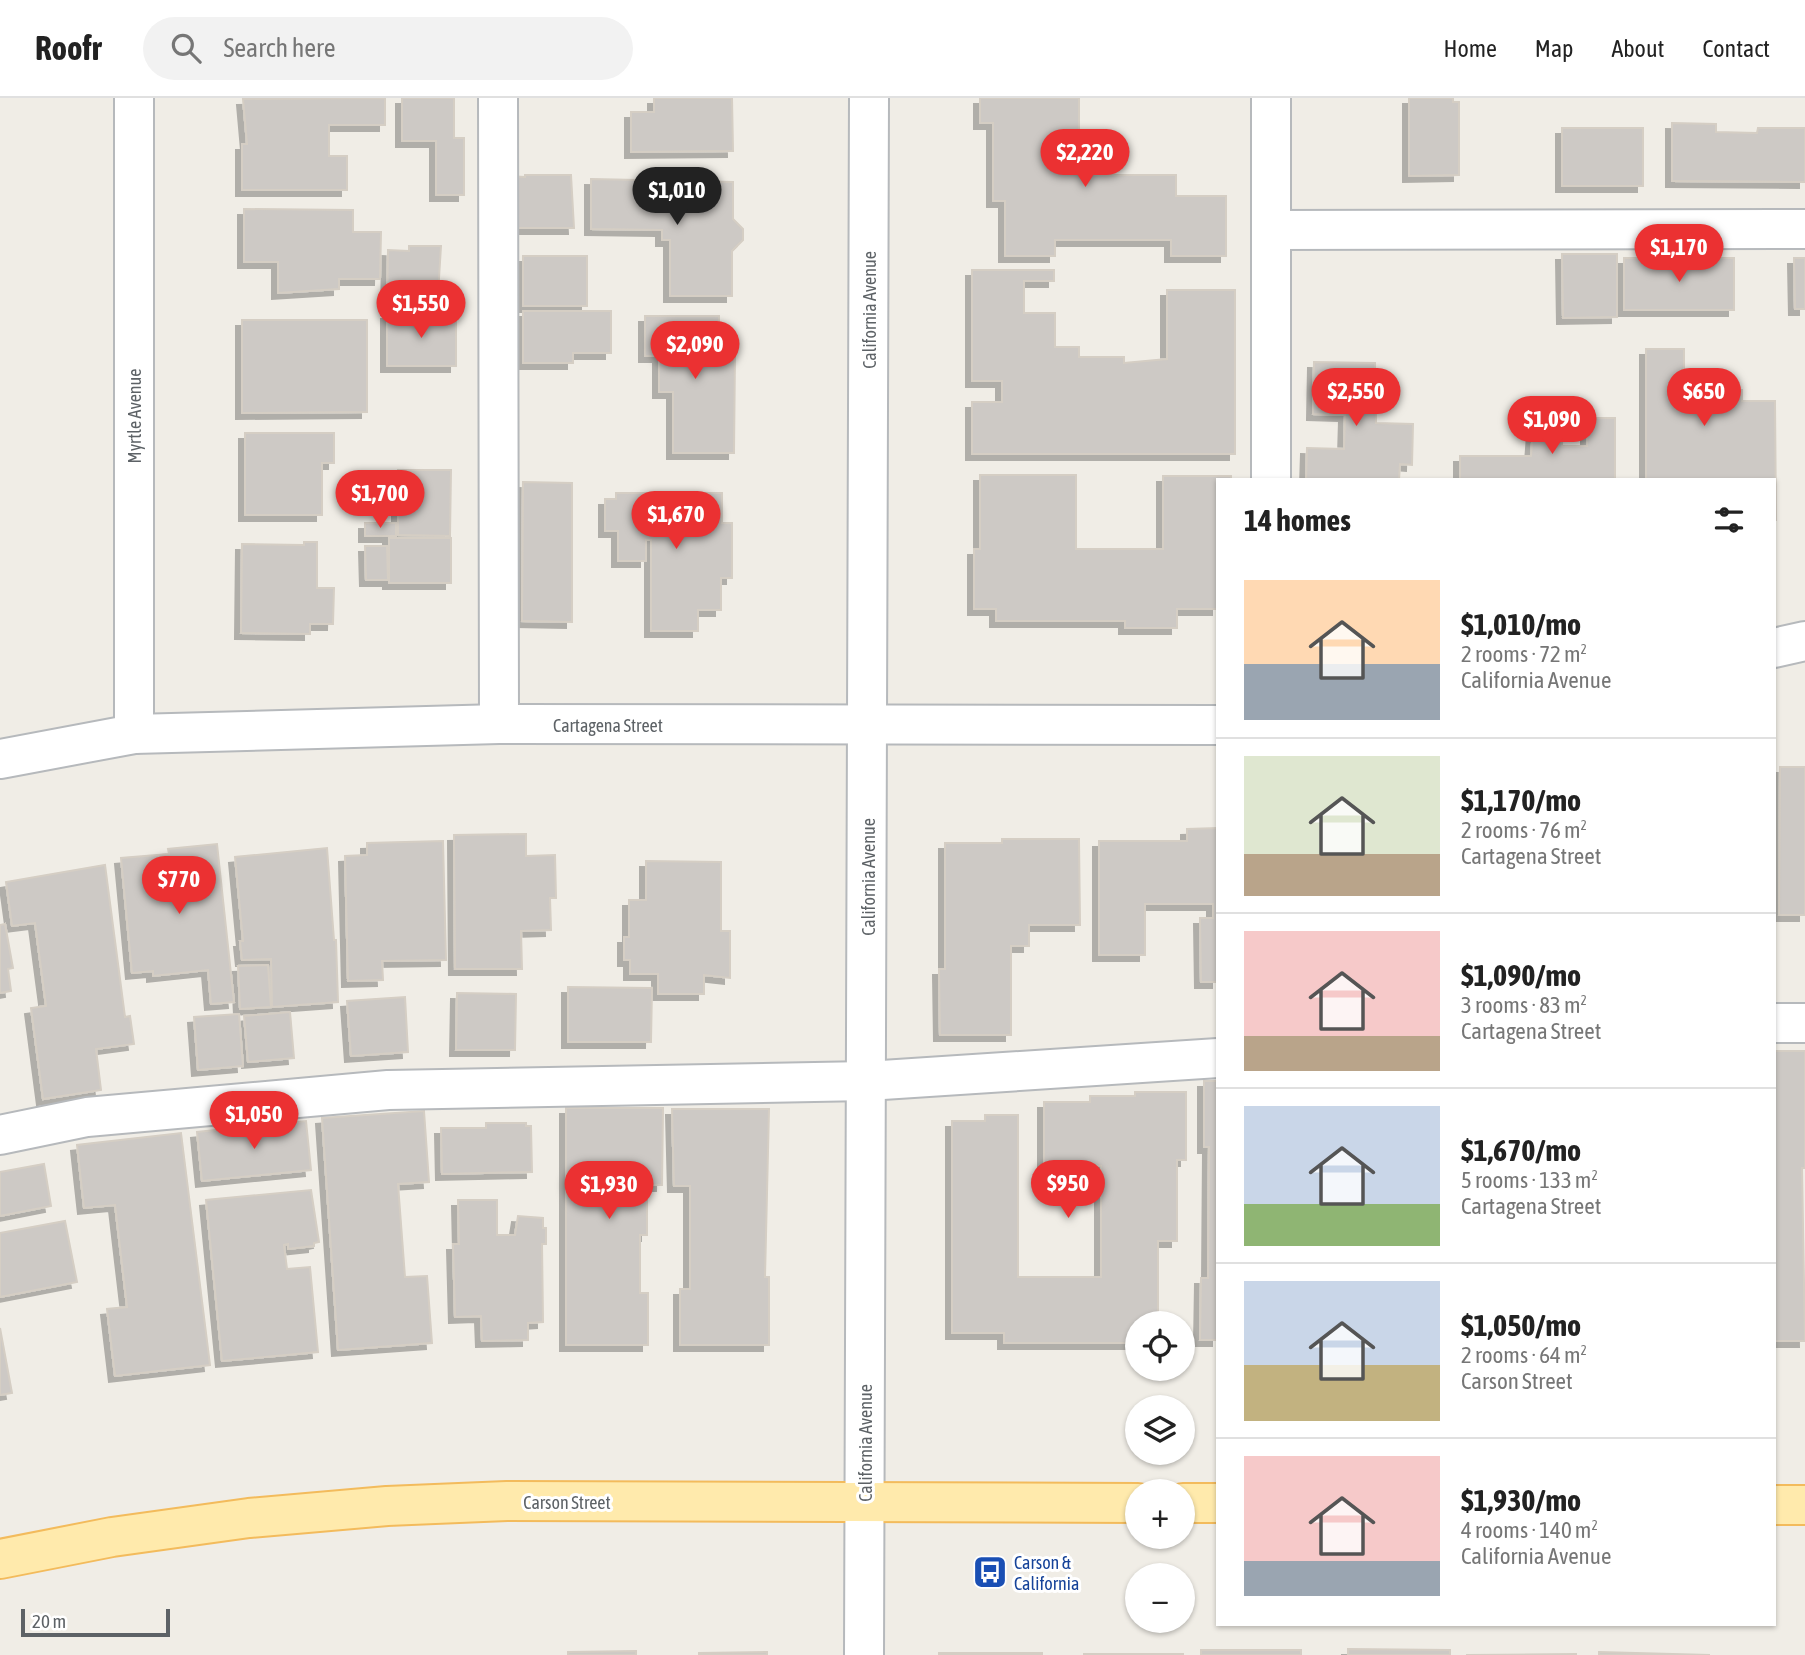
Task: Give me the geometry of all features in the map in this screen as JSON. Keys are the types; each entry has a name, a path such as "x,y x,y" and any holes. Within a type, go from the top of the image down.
{"main road":[{"name":"Carson Street","path":"0,1559 113,1537 236,1520 387,1506 507,1501 1125,1503"},
{"path":"1195,1503 1216,1503"},
{"path":"1776,1505 1805,1505"}],"street":[{"name":"Myrtle Avenue","path":"134,98 134,734"},
{"path":"498,98 499,724"},
{"name":"California Avenue","path":"864,1655 869,98"},
{"path":"1271,98 1271,478"},
{"path":"1271,230 1805,229"},
{"path":"1776,648 1805,641"},
{"name":"Cartagena Street","path":"0,760 134,734 499,724 1216,725"},
{"path":"1776,1023 1805,1023"},
{"path":"0,1135 87,1117 388,1090 867,1082 1216,1058"}],"building":[{"path":"385,98 385,125 329,125 329,156 347,156 347,190 242,190 242,144 247,144 243,99"},
{"path":"402,98 454,98 454,138 464,138 464,195 436,195 436,141 402,141"},
{"path":"654,98 732,98 733,151 631,152 631,112 654,112"},
{"path":"980,98 1079,98 1079,175 1176,175 1176,196 1226,196 1226,256 1171,256 1171,240 1055,240 1055,256 1005,256 1005,201 993,201 993,123 980,123"},
{"path":"1409,98 1453,98 1453,102 1459,102 1459,175 1409,176"},
{"path":"1672,123 1716,124 1716,132 1757,133 1758,128 1805,128 1805,182 1672,181"},
{"path":"1562,128 1643,128 1643,186 1562,186"},
{"path":"571,175 574,228 509,228 509,176"},
{"path":"591,179 733,182 733,219 743,229 743,240 732,251 732,296 670,296 670,240 662,240 662,230 591,229"},
{"path":"244,209 353,210 353,232 381,232 380,279 339,279 339,289 278,293 278,262 244,262"},
{"path":"409,246 441,246 437,310 387,309 388,250 409,251"},
{"path":"1562,254 1617,254 1617,317 1563,318"},
{"path":"523,256 587,256 587,306 523,306"},
{"path":"1624,258 1734,258 1734,310 1624,310"},
{"path":"1794,258 1805,258 1805,309 1795,309"},
{"path":"972,270 1054,270 1054,281 1024,281 1024,313 1055,313 1055,347 1079,347 1079,357 1124,357 1124,363 1167,359 1167,290 1235,290 1235,454 972,454 972,402 1002,402 1002,381 972,381"},
{"path":"523,311 611,311 611,353 573,353 573,363 523,363"},
{"path":"387,313 456,313 456,366 387,366"},
{"path":"645,316 719,316 719,352 735,352 734,453 673,453 673,392 659,392 659,356 645,356"},
{"path":"242,320 367,320 367,412 242,413"},
{"path":"1646,349 1684,349 1684,391 1742,390 1742,401 1775,401 1776,478 1646,478"},
{"path":"1314,362 1375,363 1376,423 1413,424 1412,465 1400,464 1399,478 1306,478 1307,448 1344,449 1345,415 1313,414"},
{"path":"1534,416 1562,416 1562,446 1587,446 1587,418 1615,418 1615,478 1460,478 1460,456 1531,456"},
{"path":"245,433 334,433 334,463 322,463 322,515 245,515"},
{"path":"398,470 451,470 450,536 398,535"},
{"path":"980,475 1076,475 1076,549 1163,549 1163,476 1231,476 1216,478 1216,609 1177,609 1177,628 1125,628 1125,621 996,621 996,609 974,609 974,549 980,549"},
{"path":"523,482 572,483 572,622 522,621"},
{"path":"616,493 722,493 722,523 732,523 732,578 721,578 721,610 698,610 698,631 651,631 651,540 646,540 646,561 618,561 618,531 605,531 605,499 616,499"},
{"path":"365,523 396,523 396,536 365,536"},
{"path":"389,538 451,538 451,583 389,583"},
{"path":"304,542 317,542 317,588 334,588 333,624 310,624 310,634 241,633 242,544 304,545"},
{"path":"365,546 387,546 388,580 366,580"},
{"path":"1780,767 1805,767 1805,915 1779,915"},
{"path":"1216,828 1216,982 1201,982 1200,918 1213,918 1213,904 1145,904 1145,955 1099,955 1099,841 1187,841 1187,829"},
{"path":"526,834 526,856 555,855 556,898 550,898 551,930 521,931 522,969 455,969 454,835"},
{"path":"1002,839 1079,839 1080,925 1029,925 1029,946 1011,946 1011,1035 940,1035 939,969 945,969 945,843 1002,843"},
{"path":"443,841 446,960 382,961 383,980 348,981 345,856 367,855 367,843"},
{"path":"217,844 234,1002 211,1004 208,970 153,976 153,971 132,973 121,858 169,854 168,849"},
{"path":"327,848 336,940 338,1002 272,1007 271,959 242,960 240,941 243,941 235,857"},
{"path":"646,861 721,862 721,931 730,931 730,978 704,975 704,994 658,994 658,974 630,974 630,960 624,960 624,937 629,937 629,900 646,900"},
{"path":"105,865 125,1017 130,1016 134,1044 96,1049 101,1090 43,1099 31,1008 46,1006 35,923 12,926 6,882"},
{"path":"5,924 13,968 8,969 11,991 0,993 0,925"},
{"path":"268,965 271,1007 240,1009 238,966"},
{"path":"568,987 652,988 651,1042 568,1042"},
{"path":"457,993 516,994 515,1050 456,1050"},
{"path":"405,997 408,1052 351,1056 347,1001"},
{"path":"290,1012 294,1058 248,1062 244,1016"},
{"path":"239,1014 243,1066 198,1070 194,1017"},
{"path":"1776,1051 1805,1051 1805,1168 1802,1168 1805,1341 1776,1341"},
{"path":"1204,1081 1216,1081 1216,1340 1200,1340 1201,1278 1208,1278 1209,1147 1204,1147"},
{"path":"1135,1092 1186,1092 1186,1160 1177,1160 1177,1241 1158,1241 1158,1311 1125,1311 1125,1343 1004,1343 1004,1333 952,1333 952,1121 985,1121 985,1115 1018,1115 1018,1277 1101,1277 1101,1166 1044,1166 1044,1102 1090,1102 1090,1096 1135,1096"},
{"path":"566,1108 663,1108 662,1185 647,1185 647,1235 640,1235 640,1293 648,1293 648,1345 566,1345"},
{"path":"672,1109 769,1109 765,1277 769,1277 769,1345 680,1345 680,1289 690,1289 690,1186 674,1186"},
{"path":"424,1111 429,1182 398,1184 405,1277 427,1276 432,1343 338,1350 322,1118"},
{"path":"306,1121 311,1170 202,1181 197,1132"},
{"path":"486,1123 526,1123 526,1126 531,1126 532,1172 442,1174 441,1128 486,1128"},
{"path":"181,1133 210,1365 115,1376 107,1309 127,1307 115,1205 84,1208 77,1145"},
{"path":"44,1164 51,1206 0,1216 0,1172"},
{"path":"311,1190 319,1242 314,1243 314,1246 288,1249 288,1244 284,1245 287,1269 310,1267 318,1352 222,1361 206,1200"},
{"path":"458,1200 497,1200 497,1235 515,1235 518,1216 543,1218 546,1244 542,1244 543,1322 528,1323 528,1340 482,1341 481,1316 455,1317 453,1244 459,1244"},
{"path":"65,1221 77,1282 0,1297 0,1233"},
{"path":"0,1328 12,1393 0,1395"},
{"path":"1348,1649 1450,1650 1450,1655 1348,1655"},
{"path":"1201,1650 1301,1650 1301,1655 1201,1655"},
{"path":"636,1651 636,1655 568,1655 568,1652"},
{"path":"767,1652 767,1655 699,1655 699,1653"},
{"path":"1599,1652 1710,1655 1599,1655"},
{"path":"1042,1653 1042,1655 939,1655"},
{"path":"1183,1654 1183,1655 1084,1655"},
{"path":"1576,1654 1576,1655 1466,1655"}],"place":[{"name":"Carson & California","path":"990,1572"}]}
